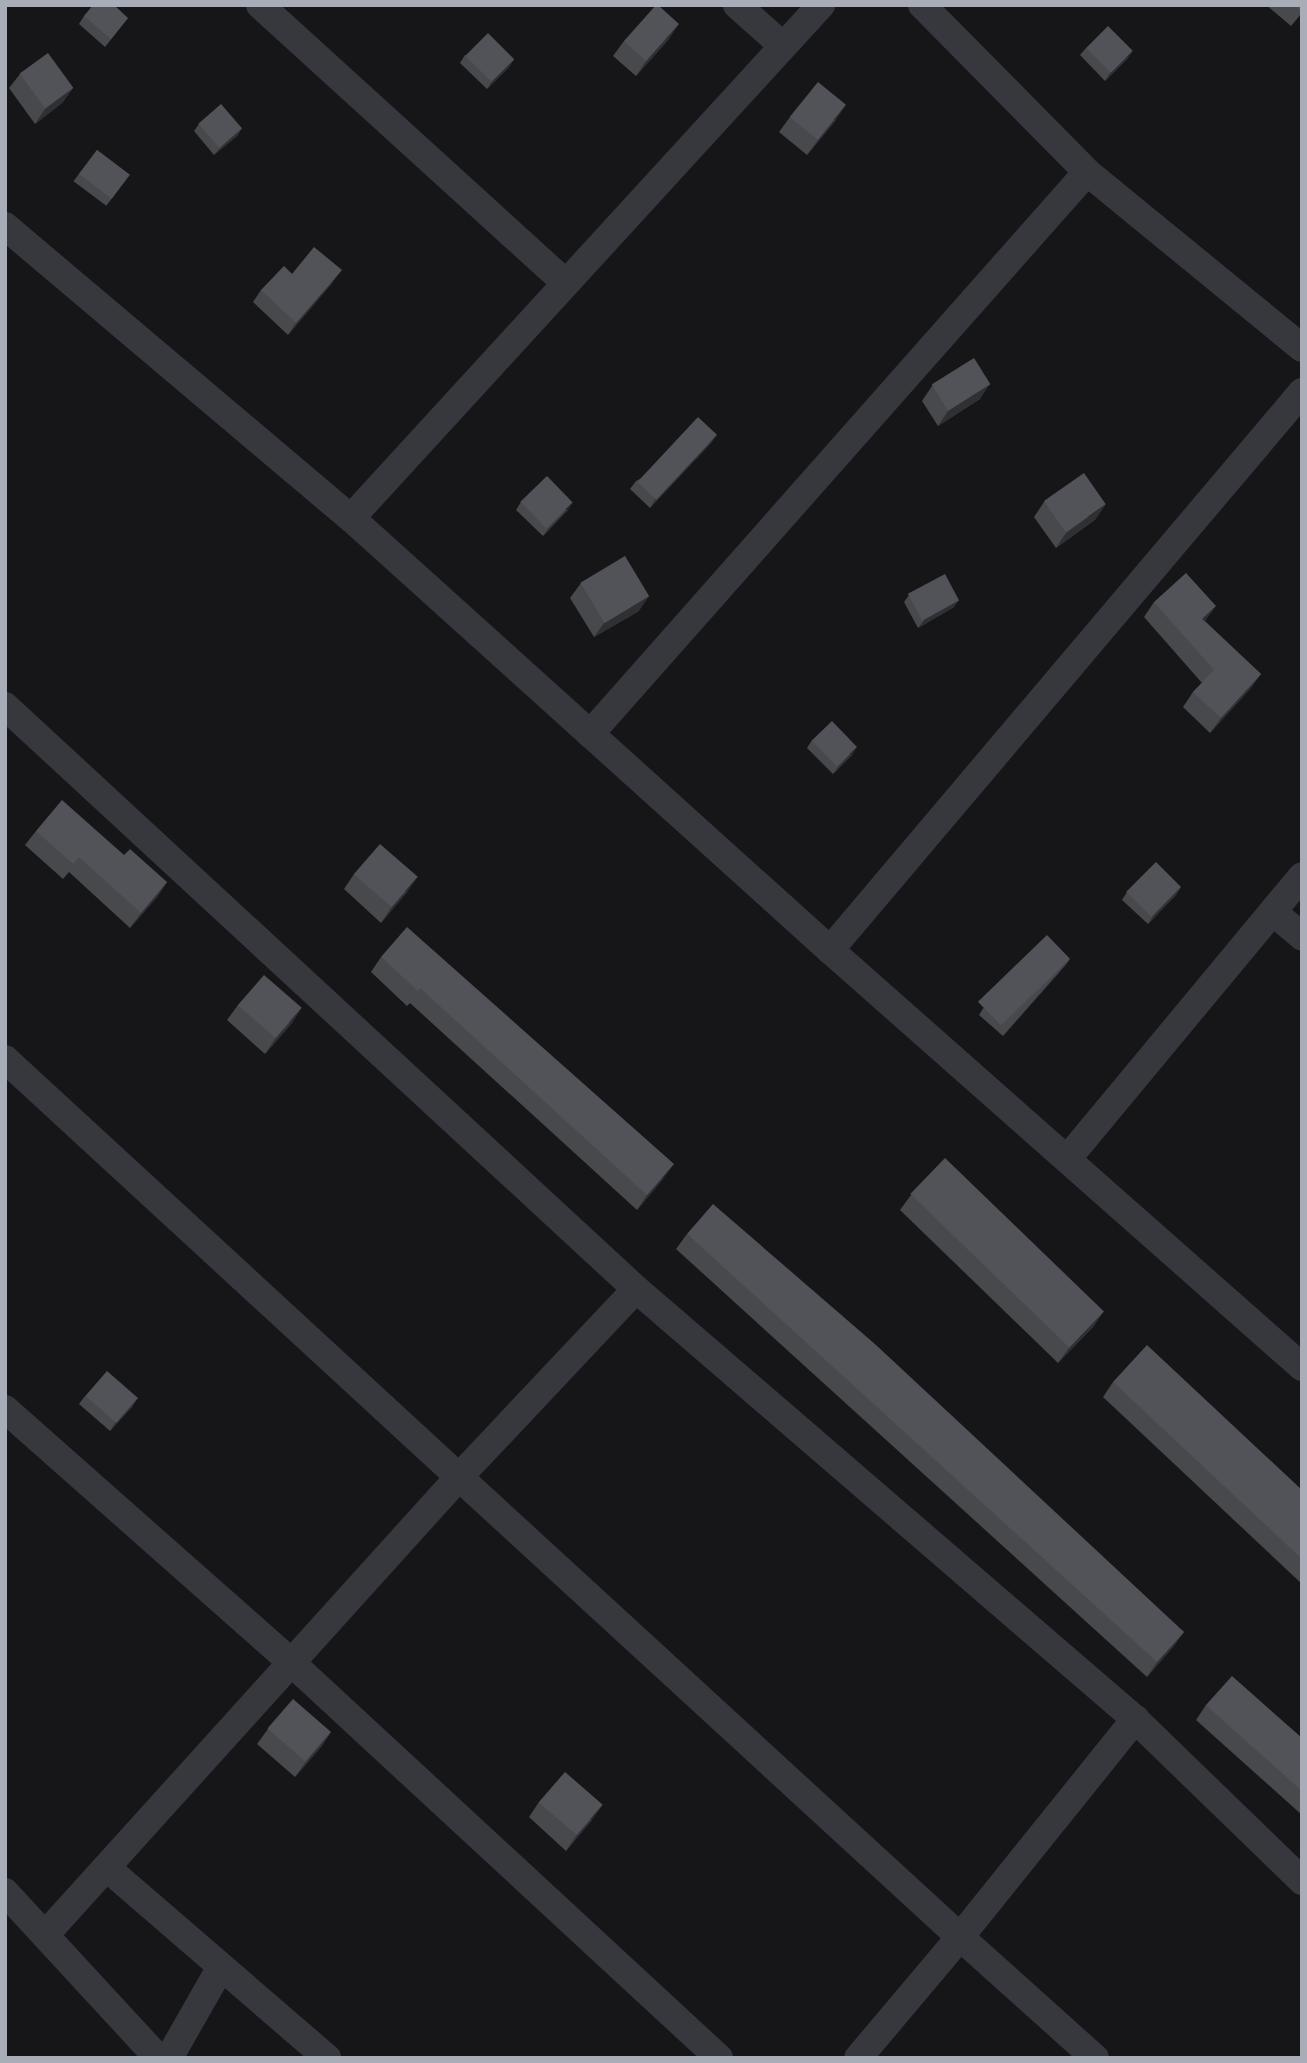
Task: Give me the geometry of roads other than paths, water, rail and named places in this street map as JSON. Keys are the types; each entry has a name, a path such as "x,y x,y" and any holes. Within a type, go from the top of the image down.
{"street":[{"path":"260,5 566,283"},
{"path":"737,5 781,44"},
{"path":"351,518 781,44 821,5"},
{"path":"922,5 1087,172 1302,348"},
{"path":"590,734 1087,172"},
{"path":"5,226 351,518 830,950 1302,1367"},
{"path":"830,950 1302,392"},
{"path":"5,706 636,1289 1135,1720 1302,1881"},
{"path":"1068,1158 1302,876"},
{"path":"1273,912 1302,936"},
{"path":"5,1059 1095,2058"},
{"path":"45,1935 294,1665 459,1477 636,1289"},
{"path":"5,1409 294,1665 719,2058"},
{"path":"858,2058 960,1937 1135,1720"},
{"path":"107,1868 327,2058"},
{"path":"5,1892 158,2058"},
{"path":"169,2058 221,1967"}]}
